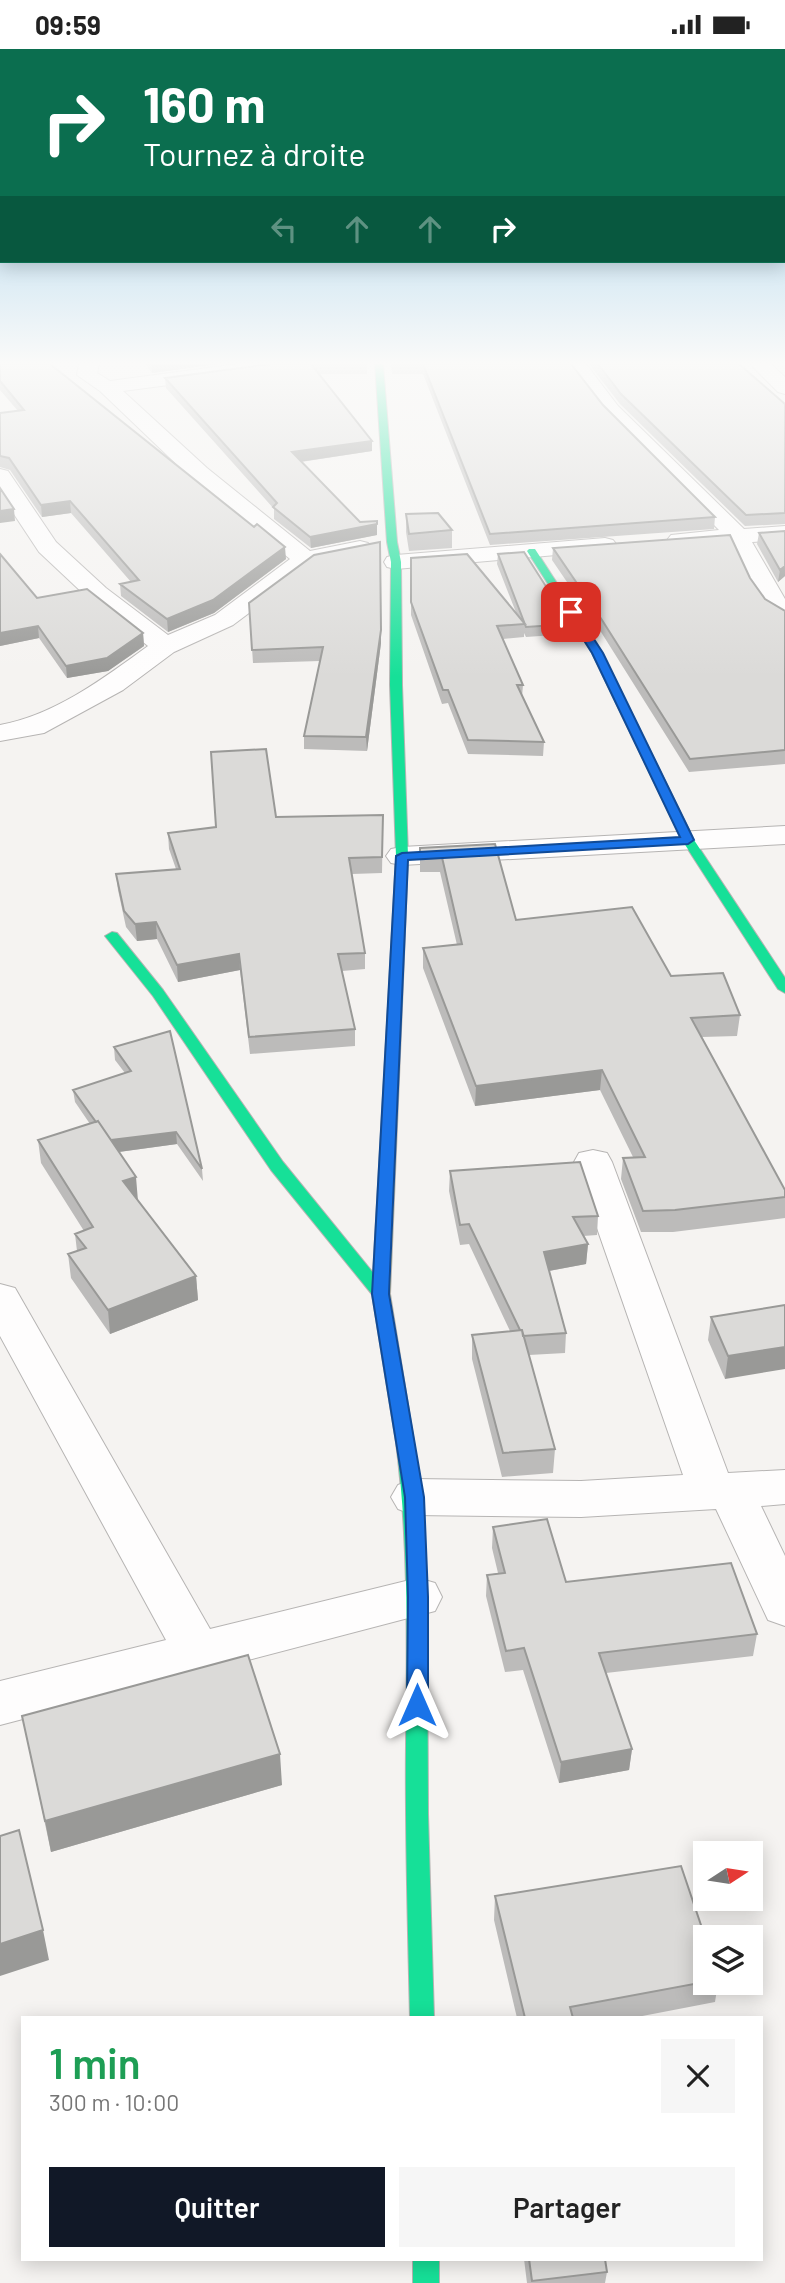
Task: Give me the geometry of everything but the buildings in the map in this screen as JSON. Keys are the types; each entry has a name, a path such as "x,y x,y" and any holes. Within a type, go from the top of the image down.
{"street":[{"path":"194,468 305,559"},
{"path":"387,468 394,552 402,856 381,1294 414,1497 418,1597 416,1840 422,2016"},
{"path":"672,468 737,535 769,597 785,614"},
{"path":"0,476 47,547 97,593 165,646"},
{"path":"655,541 785,533"},
{"path":"0,733 34,727 113,684 165,646 224,620 305,559 394,552 531,551 627,544"},
{"path":"531,551 597,653 688,840 785,989"},
{"path":"402,856 785,835"},
{"path":"112,936 158,993 277,1166 381,1294"},
{"path":"593,1162 722,1493 785,1606"},
{"path":"0,1298 197,1651"},
{"path":"414,1497 581,1499 722,1493 785,1487"},
{"path":"0,1703 418,1597"},
{"path":"426,2261 426,2283"}],"traffic: fast":[{"path":"387,468 396,562 396,685 402,856 395,1006"},
{"path":"532,551 597,653 688,840 785,989"},
{"path":"112,936 158,993 277,1166 381,1294"},
{"path":"405,1442 414,1517 417,1593 417,1814 422,2016"},
{"path":"426,2261 426,2283"}],"traffic: slow":[{"path":"395,1006 381,1294 405,1442"}],"route":[{"path":"417,1705 418,1597 414,1497 381,1294 402,856 688,840 597,653 571,612"}]}
